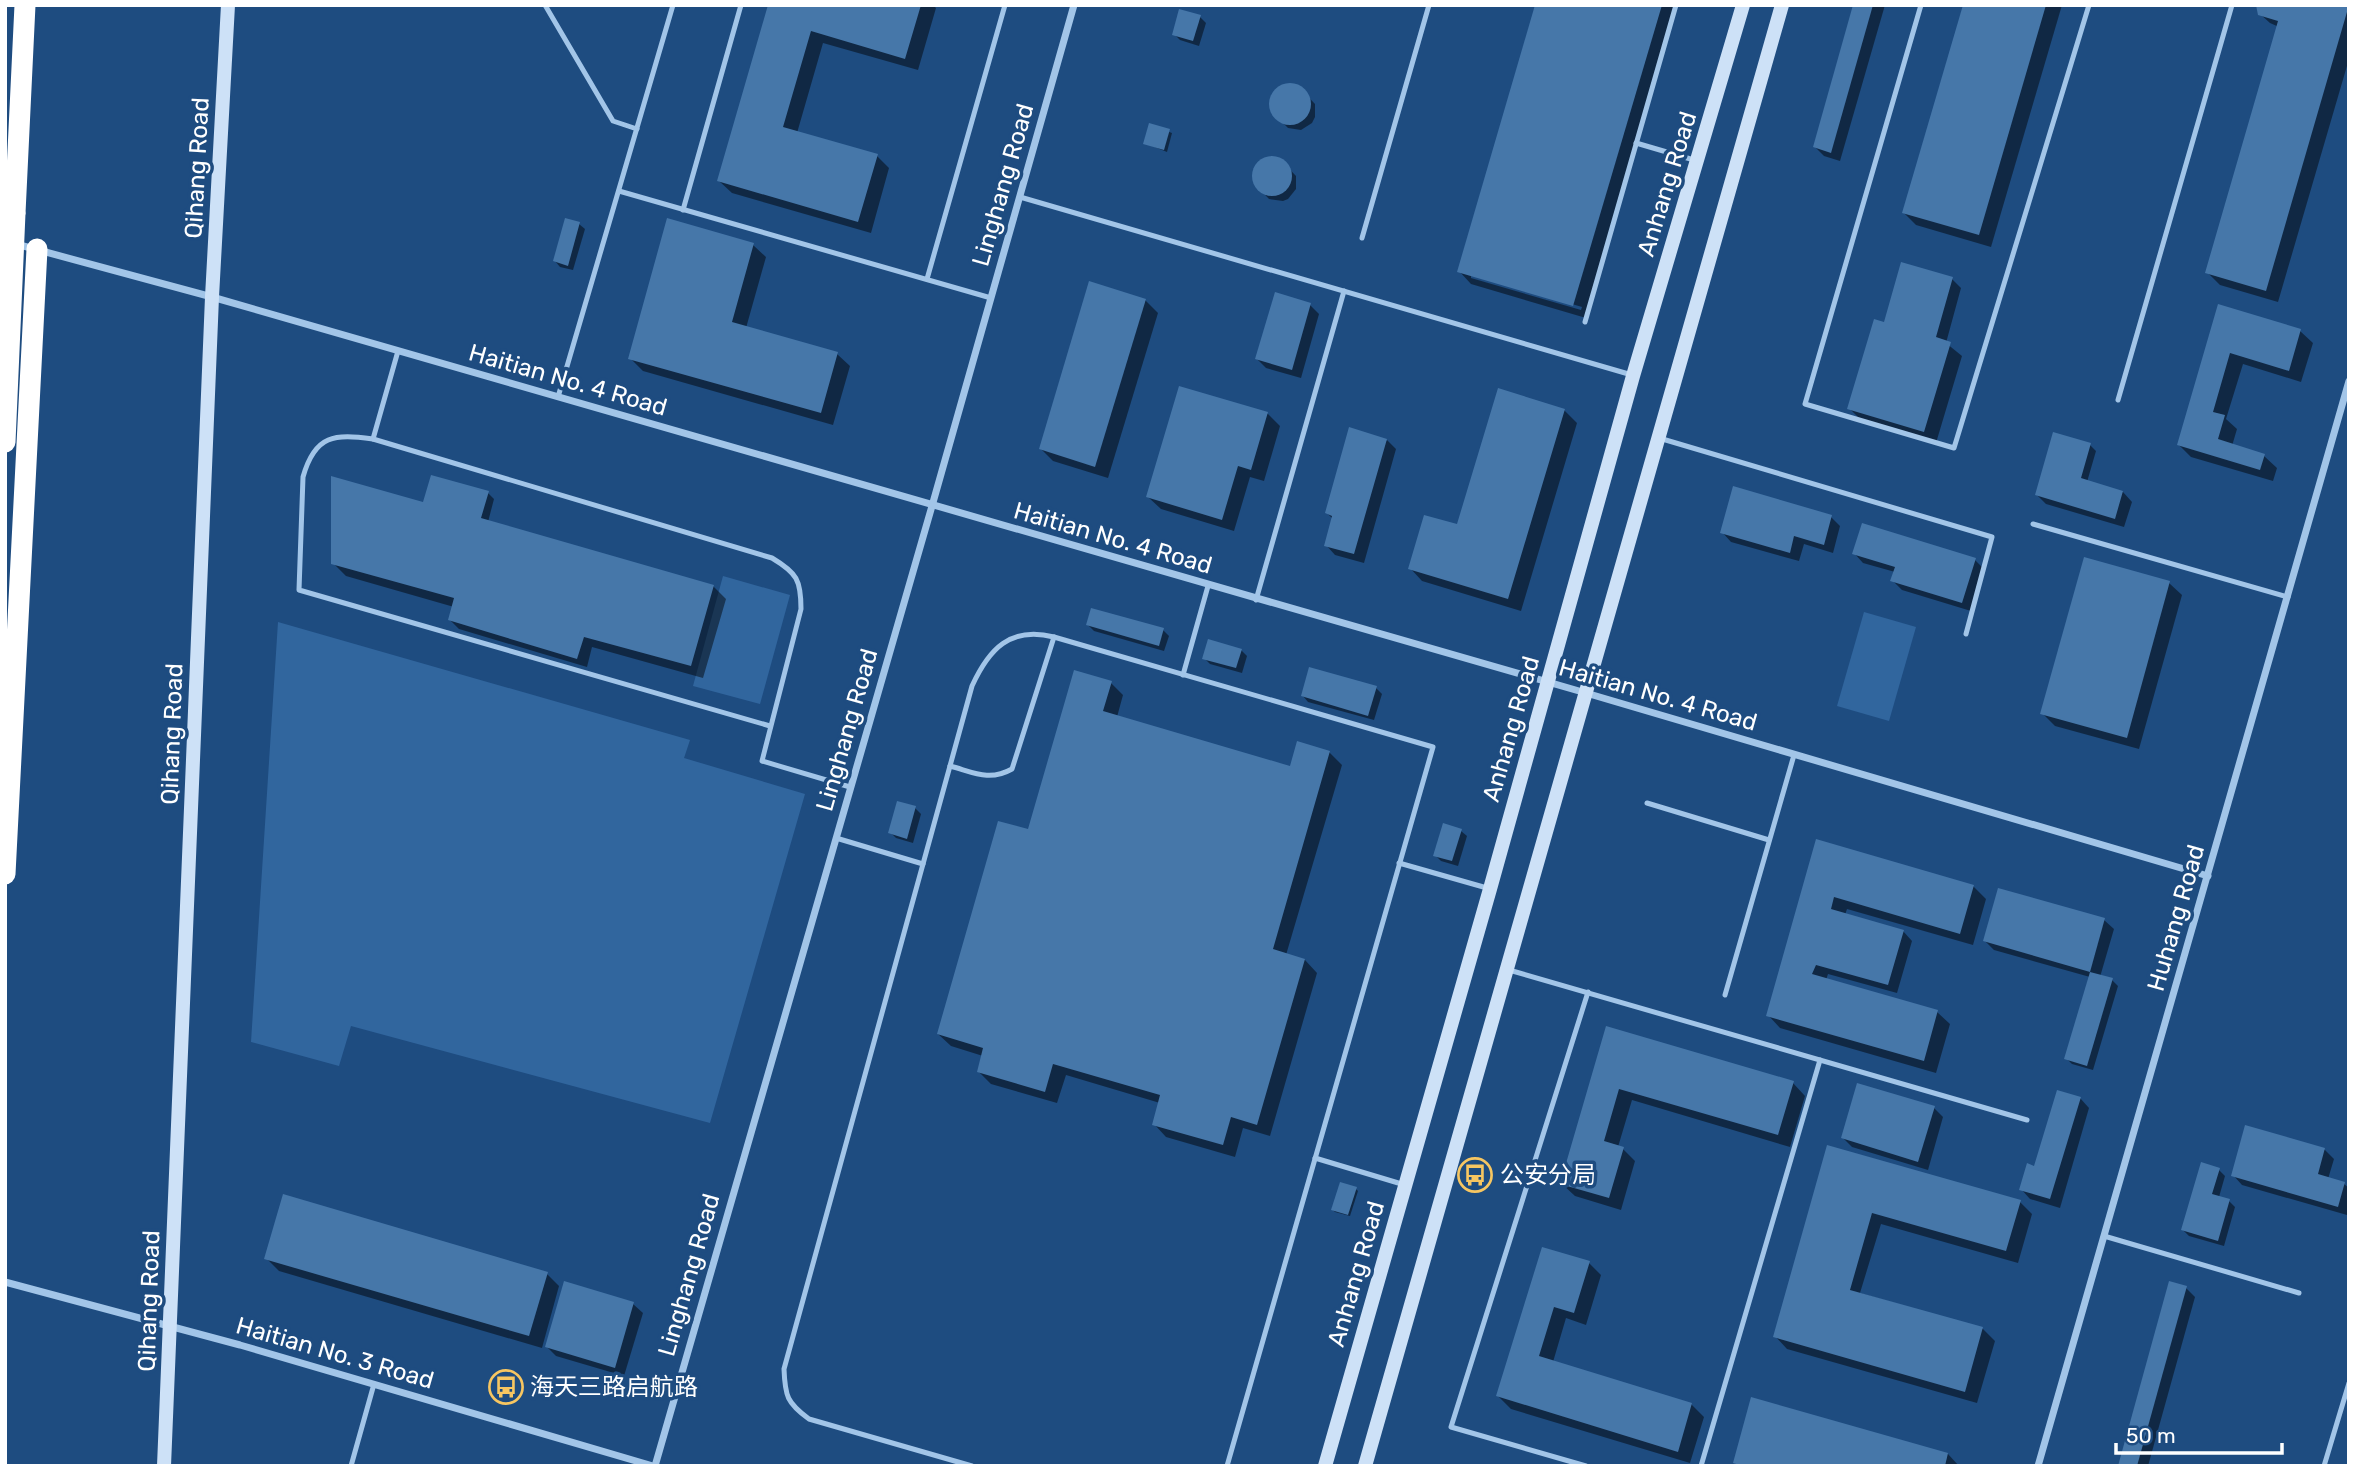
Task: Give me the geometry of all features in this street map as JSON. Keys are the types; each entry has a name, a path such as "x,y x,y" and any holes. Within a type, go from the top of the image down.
{"highway":[{"path":"5,442 25,5"},
{"path":"5,874 37,249"}],"street":[{"name":"Qihang Road","path":"164,1466 212,297 228,5"},
{"name":"Linghang Road","path":"654,1466 1074,5"},
{"name":"Anhang Road","path":"1325,1466 1633,376 1743,5"},
{"path":"1365,1466 1782,5"},
{"name":"Haitian No. 4 Road","path":"5,241 212,297 1586,693 2208,876"},
{"name":"Huhang Road","path":"2038,1466 2349,381"},
{"name":"Haitian No. 3 Road","path":"5,1282 374,1384 654,1466"}],"lane":[{"path":"545,5 613,121 637,130"},
{"path":"558,397 673,5"},
{"path":"683,209 741,5"},
{"path":"928,279 1005,5"},
{"path":"1362,238 1429,5"},
{"path":"1585,322 1676,5"},
{"path":"1920,5 1805,404 1954,448 2089,5"},
{"path":"2118,400 2232,5"},
{"path":"1636,143 1698,161"},
{"path":"619,191 991,298"},
{"path":"1020,197 1633,376"},
{"path":"1256,600 1344,291"},
{"path":"373,439 398,351"},
{"path":"770,726 299,590 303,477 307,462 329,439 345,435 373,439 772,558 791,570 801,589 801,609 762,761 850,787"},
{"path":"1658,438 1992,537 1966,634"},
{"path":"2032,524 2288,597"},
{"path":"1183,675 1208,586"},
{"path":"972,1466 810,1419 792,1406 785,1390 784,1368 972,685 983,662 1000,644 1019,635 1054,637 1433,747 1227,1466"},
{"path":"950,765 988,776 1001,775 1012,769 1054,637"},
{"path":"1724,995 1794,755"},
{"path":"1647,803 1769,840"},
{"path":"836,838 923,864"},
{"path":"1399,863 1490,889"},
{"path":"1507,969 2027,1120"},
{"path":"1586,1466 1451,1427 1588,992"},
{"path":"1701,1466 1820,1060"},
{"path":"1315,1158 1405,1185"},
{"path":"2104,1236 2299,1293"},
{"path":"2324,1466 2349,1383"},
{"path":"351,1466 374,1384"}],"shaded area":[{"path":"723,576 790,595 760,704 693,686"},
{"path":"1864,612 1916,627 1889,721 1837,706"},
{"path":"278,622 690,740 684,758 805,794 710,1123 351,1026 339,1066 251,1042"}],"building":[{"path":"768,5 921,5 905,59 811,31 783,127 878,154 858,222 717,181"},
{"path":"1535,5 1662,5 1573,306 1457,272"},
{"path":"1853,5 1873,5 1831,153 1813,147"},
{"path":"1963,5 2046,5 1979,235 1902,213"},
{"path":"2256,5 2349,5 2266,291 2205,273 2278,21 2258,15"},
{"path":"1179,9 1201,15 1193,41 1172,35"},
{"path":"1290,83 1305,89 1311,104 1305,119 1290,125 1275,119 1269,104 1275,89"},
{"path":"1149,123 1170,129 1164,150 1143,144"},
{"path":"1272,156 1280,157 1286,162 1291,168 1291,184 1286,190 1280,195 1272,196 1264,195 1258,190 1253,184 1252,176 1253,168 1258,162 1264,157"},
{"path":"565,218 580,222 568,266 553,261"},
{"path":"667,218 754,243 732,322 838,352 821,413 628,359"},
{"path":"1901,262 1953,277 1936,337 1951,342 1924,432 1847,409 1874,319 1884,322"},
{"path":"1089,281 1146,299 1095,467 1039,449"},
{"path":"1275,292 1311,303 1292,370 1255,359"},
{"path":"2218,304 2301,329 2289,371 2230,353 2213,412 2225,415 2218,439 2265,454 2260,470 2177,445"},
{"path":"1179,386 1268,412 1251,470 1238,466 1222,520 1146,497"},
{"path":"1498,388 1565,409 1508,599 1408,569 1424,515 1457,524"},
{"path":"1349,427 1387,439 1354,554 1324,546 1332,516 1325,513"},
{"path":"2053,432 2091,443 2081,478 2123,491 2115,519 2035,495"},
{"path":"431,475 489,491 481,518 714,585 691,666 584,637 577,659 448,620 454,598 331,564 331,476 423,502"},
{"path":"1733,486 1832,515 1824,545 1794,536 1790,553 1720,533"},
{"path":"1862,523 1976,558 1962,603 1890,581 1895,567 1852,554"},
{"path":"2084,557 2170,581 2127,738 2040,714"},
{"path":"1091,608 1164,628 1159,646 1086,625"},
{"path":"1208,639 1242,649 1236,668 1202,659"},
{"path":"1309,667 1377,686 1368,716 1301,696"},
{"path":"1074,670 1112,681 1103,711 1290,766 1297,741 1330,751 1273,949 1305,959 1257,1125 1231,1117 1223,1145 1152,1125 1160,1095 1053,1064 1045,1092 977,1072 983,1048 937,1034 998,821 1028,829"},
{"path":"897,801 916,806 907,839 888,833"},
{"path":"1443,823 1462,829 1452,861 1433,856"},
{"path":"1816,839 1974,885 1960,934 1834,897 1831,909 1904,930 1888,985 1816,965 1812,974 1938,1010 1924,1061 1766,1016"},
{"path":"1998,888 2105,918 2090,972 1983,941"},
{"path":"2090,972 2113,978 2087,1066 2064,1059"},
{"path":"1606,1026 1794,1081 1778,1135 1619,1089 1604,1141 1624,1147 1609,1198 1560,1184"},
{"path":"1857,1083 1935,1106 1918,1162 1841,1138"},
{"path":"2057,1090 2081,1097 2050,1199 2019,1190 2027,1163 2034,1166"},
{"path":"2245,1125 2325,1148 2318,1174 2345,1182 2338,1207 2231,1176"},
{"path":"1827,1145 2021,1200 2006,1251 1872,1213 1850,1290 1983,1327 1965,1392 1773,1337"},
{"path":"2201,1162 2220,1168 2212,1194 2230,1199 2218,1241 2181,1230"},
{"path":"1340,1182 1357,1187 1348,1215 1331,1210"},
{"path":"283,1194 548,1272 529,1336 264,1259"},
{"path":"1542,1247 1590,1261 1574,1313 1554,1307 1539,1356 1692,1403 1678,1452 1496,1396"},
{"path":"564,1281 634,1302 615,1368 545,1347"},
{"path":"2169,1281 2187,1286 2137,1466 2118,1466"},
{"path":"1751,1397 1948,1453 1945,1466 1742,1466 1733,1463"}],"place":[{"name":"公安分局","path":"1475,1175"},
{"name":"海天三路启航路","path":"506,1387"}]}
